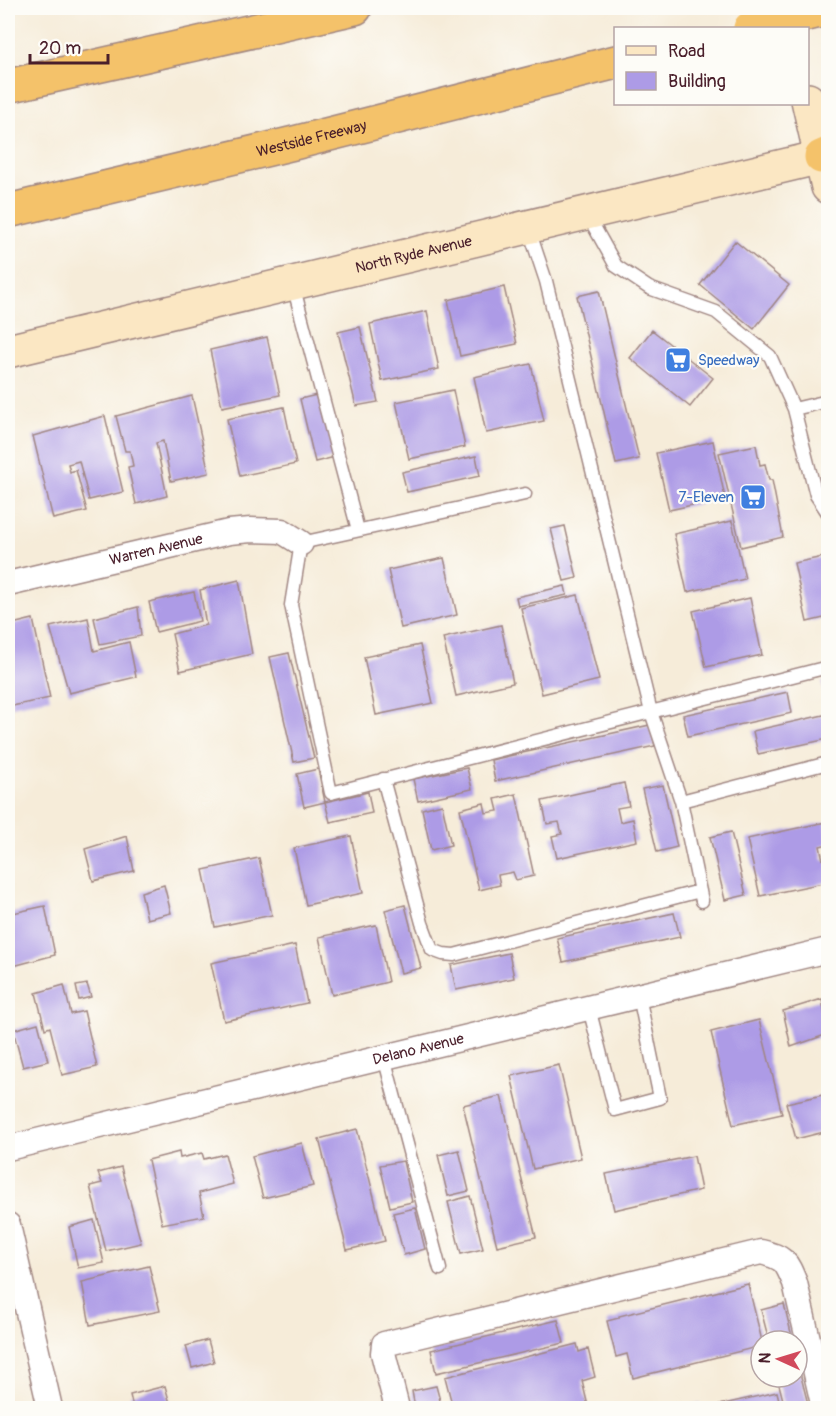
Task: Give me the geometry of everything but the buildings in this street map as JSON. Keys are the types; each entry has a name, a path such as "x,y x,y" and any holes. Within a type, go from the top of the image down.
{"highway":[{"path":"8,86 355,8"},
{"path":"754,27 828,9"},
{"name":"Westside Freeway","path":"8,211 294,143 614,62"}],"street":[{"path":"786,8 791,27"},
{"path":"809,105 826,166"},
{"name":"North Ryde Avenue","path":"8,351 528,226 826,166"},
{"name":"Warren Avenue","path":"8,584 230,532 282,531 302,543"},
{"name":"Delano Avenue","path":"8,1148 828,950"},
{"path":"8,1225 50,1408"},
{"path":"397,1408 383,1353 384,1344 761,1252 778,1256 788,1266 795,1283 824,1408"}],"lane":[{"path":"586,213 616,266 649,288 716,312 770,356 794,409 816,495 828,513"},
{"path":"383,779 422,923 432,950 442,954 454,955 701,896 681,801 651,712 546,281 528,226"},
{"path":"293,283 358,530"},
{"path":"794,409 828,401"},
{"path":"525,494 302,543 291,606 331,793 828,667"},
{"path":"681,801 828,763"},
{"path":"589,1008 615,1110 660,1098 639,996"},
{"path":"384,1057 440,1269"}],"place":[{"name":"Speedway","path":"678,360"},
{"name":"7-Eleven","path":"753,497"}]}
